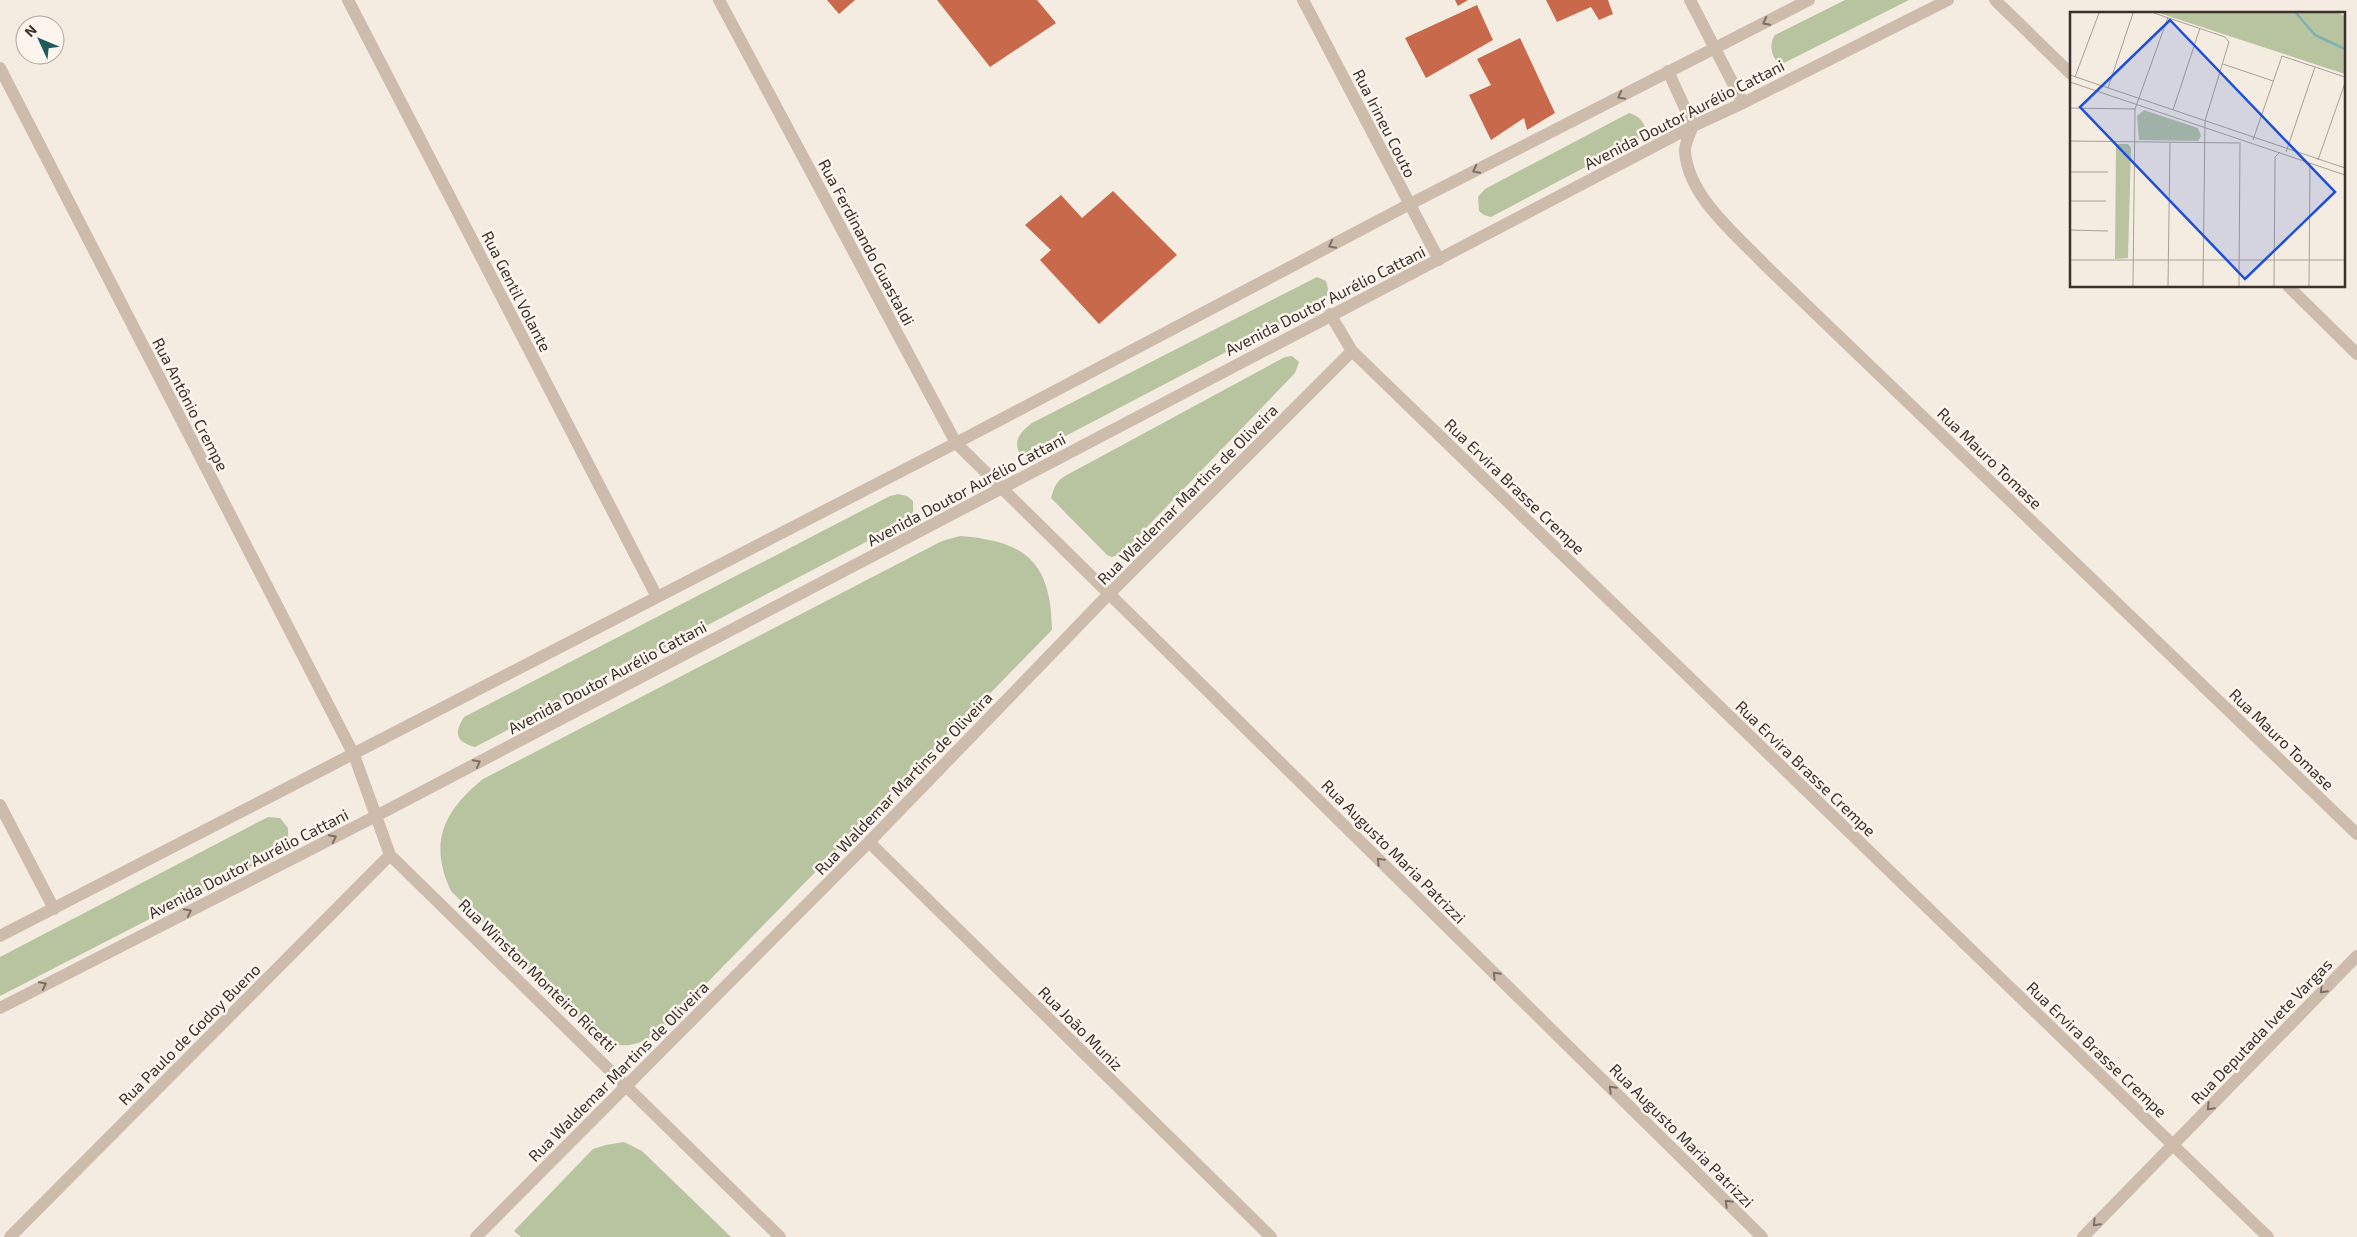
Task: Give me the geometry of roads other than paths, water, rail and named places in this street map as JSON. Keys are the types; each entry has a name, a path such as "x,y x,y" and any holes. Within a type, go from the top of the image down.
{"street":[{"name":"Rua Gentil Volante","path":"348,0 658,597"},
{"name":"Rua Ferdinando Guastaldi","path":"719,0 956,443 1001,489"},
{"name":"Rua Irineu Couto","path":"1303,0 1408,205 1439,260"},
{"path":"1690,0 1743,103"},
{"path":"0,936 956,443 1408,205 1809,0"},
{"name":"Avenida Doutor Aurélio Cattani","path":"0,1008 376,816 1001,489 1330,314 1439,260 1693,126 1743,103 1948,0"},
{"path":"1995,0 2070,73"},
{"name":"Rua Antônio Crempe","path":"0,68 354,755"},
{"path":"1668,71 1693,126"},
{"name":"Rua Mauro Tomase","path":"1693,126 1685,149 1688,172 1697,191 1766,266 2357,834"},
{"path":"2290,288 2357,354"},
{"name":"Rua Ervira Brasse Crempe","path":"1330,314 1352,351 2268,1237"},
{"name":"Rua Waldemar Martins de Oliveira","path":"476,1237 869,842 1110,594 1352,351"},
{"name":"Rua Augusto Maria Patrizzi","path":"1001,489 1110,594 1762,1237"},
{"name":"Rua Winston Monteiro Ricetti","path":"354,755 390,855 780,1237"},
{"path":"0,805 54,908"},
{"name":"Rua João Muniz","path":"869,842 1271,1237"},
{"name":"Rua Paulo de Godoy Bueno","path":"10,1237 390,855"},
{"name":"Rua Deputada Ivete Vargas","path":"2083,1237 2357,956"}]}
